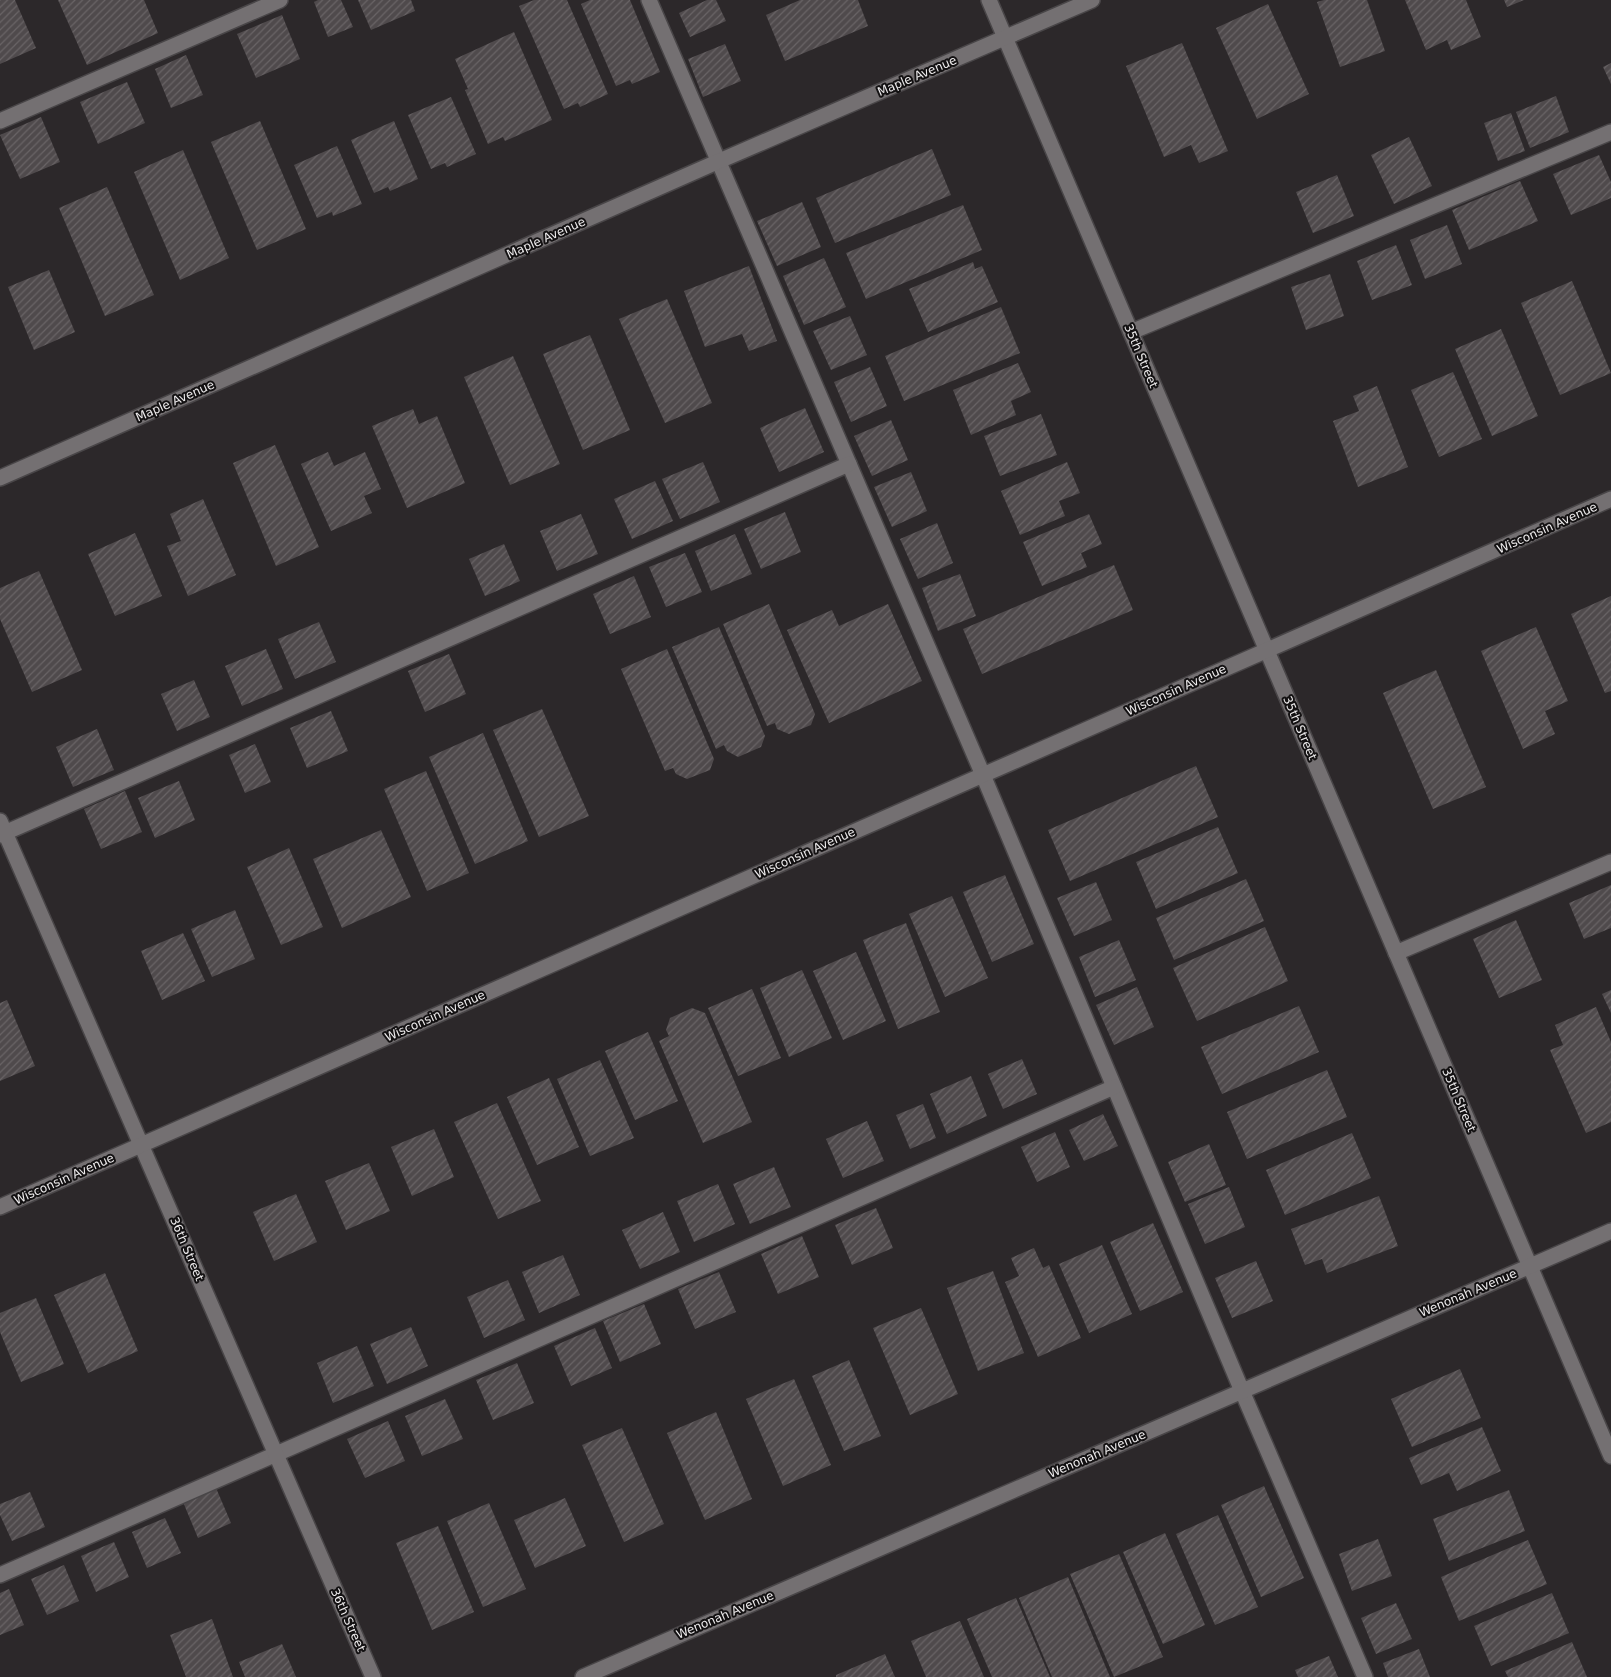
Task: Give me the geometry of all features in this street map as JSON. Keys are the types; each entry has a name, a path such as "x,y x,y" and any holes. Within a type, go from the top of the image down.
{"street":[{"path":"0,121 280,0"},
{"path":"649,0 717,162 983,775 1242,1391 1365,1677"},
{"name":"35th Street","path":"989,0 1611,1456"},
{"name":"Maple Avenue","path":"0,478 717,162 1092,0"},
{"path":"1131,332 1611,132"},
{"path":"2,830 849,464"},
{"name":"Wisconsin Avenue","path":"0,1207 1611,500"},
{"name":"36th Street","path":"2,830 373,1677"},
{"path":"1396,953 1611,862"},
{"path":"0,1575 1114,1087"},
{"name":"Wenonah Avenue","path":"583,1677 1611,1231"}],"building":[{"path":"0,0 15,0 36,48 0,64"},
{"path":"58,0 144,0 158,33 87,65"},
{"path":"318,0 341,0 353,27 328,37 314,2"},
{"path":"358,0 411,0 415,11 371,30"},
{"path":"534,0 567,0 608,94 580,107 578,103 564,109 519,6"},
{"path":"590,0 630,0 660,72 632,84 630,80 616,86 581,4"},
{"path":"707,0 716,0 726,21 690,37 679,13"},
{"path":"800,0 858,0 868,26 785,61 766,15"},
{"path":"1324,0 1367,0 1385,51 1340,67 1317,2"},
{"path":"1405,0 1466,0 1481,37 1451,50 1447,40 1426,50"},
{"path":"1504,0 1524,0 1507,7"},
{"path":"1268,4 1309,94 1257,119 1216,28"},
{"path":"282,15 300,59 256,78 237,34"},
{"path":"514,32 552,120 505,141 503,137 488,144 465,90 468,89 455,59"},
{"path":"1182,43 1228,151 1199,163 1191,145 1164,157 1126,66"},
{"path":"725,44 741,81 703,97 688,59"},
{"path":"186,55 203,95 171,108 155,69"},
{"path":"1611,63 1611,84 1603,67"},
{"path":"127,82 145,123 98,144 80,102"},
{"path":"1556,96 1569,132 1530,148 1516,112"},
{"path":"451,97 476,154 447,167 445,163 431,169 408,115"},
{"path":"1511,113 1525,151 1498,161 1484,123"},
{"path":"41,117 60,162 20,179 0,135"},
{"path":"260,121 306,229 257,250 211,142"},
{"path":"394,121 418,179 390,191 388,187 374,193 351,140"},
{"path":"1409,137 1432,186 1394,204 1371,155"},
{"path":"337,146 362,204 333,216 332,212 317,218 294,165"},
{"path":"932,149 951,195 835,243 816,198"},
{"path":"183,150 229,258 180,280 134,172"},
{"path":"1599,155 1611,182 1611,198 1571,215 1553,174"},
{"path":"1337,175 1354,216 1313,233 1296,192"},
{"path":"1520,181 1538,221 1469,250 1452,210"},
{"path":"107,187 154,295 105,316 59,208"},
{"path":"802,202 821,247 777,266 757,221"},
{"path":"963,205 982,250 866,299 846,253"},
{"path":"1447,225 1462,264 1425,279 1410,240"},
{"path":"1396,245 1412,285 1372,300 1357,261"},
{"path":"824,258 846,307 804,325 783,276"},
{"path":"973,262 975,269 982,266 998,302 928,332 909,289"},
{"path":"749,266 777,341 749,351 742,334 705,347 684,291"},
{"path":"49,270 75,332 34,350 8,287"},
{"path":"1330,274 1344,316 1306,330 1291,287"},
{"path":"1572,281 1611,373 1560,395 1521,303"},
{"path":"667,299 712,403 665,423 619,319"},
{"path":"1001,307 1020,353 904,401 885,356"},
{"path":"850,316 867,355 831,370 813,331"},
{"path":"1501,329 1538,416 1492,436 1455,349"},
{"path":"590,335 630,430 583,450 543,354"},
{"path":"513,356 560,464 510,485 464,377"},
{"path":"1018,363 1031,392 1011,401 1016,415 971,435 953,390"},
{"path":"870,367 887,406 851,422 834,382"},
{"path":"1453,372 1482,439 1439,457 1411,390"},
{"path":"1377,386 1408,467 1358,487 1333,421 1359,411 1353,396"},
{"path":"805,408 824,452 779,472 760,428"},
{"path":"413,409 419,424 437,416 465,483 407,508 372,426"},
{"path":"1041,414 1057,455 1000,476 984,436"},
{"path":"891,420 908,460 872,476 854,436"},
{"path":"275,445 319,547 276,566 233,463"},
{"path":"328,452 334,466 365,452 381,489 364,496 372,513 331,531 301,464"},
{"path":"703,462 720,502 680,519 662,479"},
{"path":"1067,462 1080,493 1059,501 1065,516 1020,535 1001,491"},
{"path":"911,472 927,511 892,527 874,487"},
{"path":"655,481 673,521 632,539 614,499"},
{"path":"203,499 236,575 188,596 167,546 181,541 170,514"},
{"path":"785,512 801,552 761,569 744,529"},
{"path":"581,514 598,554 557,571 540,531"},
{"path":"1089,514 1102,544 1081,553 1087,567 1042,586 1023,542"},
{"path":"937,523 953,563 918,579 900,539"},
{"path":"135,533 162,596 115,616 88,554"},
{"path":"735,534 752,574 711,591 695,551"},
{"path":"504,544 520,581 485,596 469,559"},
{"path":"685,553 702,592 666,607 649,567"},
{"path":"1114,565 1133,610 982,674 963,629"},
{"path":"39,571 82,670 32,692 0,619 0,588"},
{"path":"960,574 976,616 938,631 922,588"},
{"path":"634,576 651,617 610,634 593,594"},
{"path":"1611,596 1611,691 1605,693 1571,614"},
{"path":"769,604 815,714 811,725 789,734 777,729 775,723 767,726 723,624"},
{"path":"888,604 922,681 829,723 787,630 832,610 839,626"},
{"path":"319,622 336,662 295,679 278,639"},
{"path":"719,627 765,736 761,747 738,757 727,751 724,745 716,749 672,647"},
{"path":"1536,627 1568,701 1545,711 1555,734 1523,749 1481,651"},
{"path":"266,649 283,689 242,706 225,666"},
{"path":"667,649 714,759 710,770 687,779 676,774 673,768 665,771 621,669"},
{"path":"449,654 466,694 425,712 408,671"},
{"path":"1436,670 1486,787 1433,809 1383,693"},
{"path":"194,680 210,717 177,731 161,694"},
{"path":"542,709 589,816 539,837 493,730"},
{"path":"331,711 348,751 307,768 290,728"},
{"path":"97,729 114,770 73,787 56,747"},
{"path":"483,733 528,841 475,864 429,757"},
{"path":"255,744 271,782 245,793 229,755"},
{"path":"1196,766 1218,817 1070,881 1048,830"},
{"path":"426,771 469,873 427,891 384,789"},
{"path":"179,781 195,820 155,838 138,798"},
{"path":"125,791 142,832 101,849 84,809"},
{"path":"1218,827 1238,873 1156,909 1136,862"},
{"path":"381,830 411,897 342,928 313,859"},
{"path":"289,848 323,927 281,945 247,867"},
{"path":"1005,875 1034,944 992,962 963,892"},
{"path":"1246,879 1264,921 1174,960 1156,918"},
{"path":"1096,882 1112,920 1074,936 1057,898"},
{"path":"1611,885 1611,928 1584,939 1569,903"},
{"path":"952,896 988,978 945,997 909,914"},
{"path":"235,910 255,959 212,977 191,929"},
{"path":"1516,920 1542,980 1499,998 1473,939"},
{"path":"906,923 940,1012 898,1029 863,940"},
{"path":"1265,927 1288,981 1197,1021 1173,968"},
{"path":"183,933 205,981 162,1000 141,951"},
{"path":"1119,940 1136,980 1095,997 1079,957"},
{"path":"856,952 886,1021 843,1040 813,971"},
{"path":"802,970 832,1038 789,1057 760,988"},
{"path":"1137,987 1154,1027 1114,1045 1096,1005"},
{"path":"752,989 781,1058 738,1076 708,1008"},
{"path":"1611,990 1611,1013 1602,994"},
{"path":"7,1000 35,1066 0,1081 0,1003"},
{"path":"1299,1006 1319,1052 1222,1094 1201,1047"},
{"path":"1596,1007 1611,1042 1611,1122 1586,1133 1550,1050 1563,1045 1555,1025"},
{"path":"692,1008 705,1013 752,1122 703,1143 659,1041 669,1036 666,1030 670,1018"},
{"path":"648,1032 678,1101 635,1120 605,1051"},
{"path":"1022,1059 1037,1094 1003,1109 988,1074"},
{"path":"600,1060 634,1138 590,1156 557,1079"},
{"path":"1327,1070 1347,1117 1247,1159 1227,1112"},
{"path":"971,1076 987,1116 947,1134 930,1094"},
{"path":"549,1078 579,1147 537,1165 507,1097"},
{"path":"497,1103 541,1201 498,1219 454,1122"},
{"path":"923,1104 936,1138 910,1149 896,1115"},
{"path":"1103,1114 1118,1146 1084,1161 1069,1130"},
{"path":"867,1121 884,1161 843,1178 826,1139"},
{"path":"434,1129 454,1177 412,1196 391,1147"},
{"path":"1055,1132 1070,1167 1037,1182 1021,1147"},
{"path":"1352,1133 1371,1178 1285,1215 1266,1170"},
{"path":"1209,1144 1226,1185 1185,1202 1168,1162"},
{"path":"369,1163 390,1211 346,1230 325,1181"},
{"path":"774,1167 791,1207 750,1224 733,1184"},
{"path":"718,1184 735,1224 694,1242 677,1201"},
{"path":"1229,1187 1245,1227 1205,1244 1188,1204"},
{"path":"296,1194 317,1242 274,1261 253,1212"},
{"path":"1379,1196 1398,1246 1327,1273 1322,1259 1305,1265 1291,1229"},
{"path":"876,1208 893,1248 852,1265 835,1225"},
{"path":"663,1212 680,1252 640,1269 622,1230"},
{"path":"1153,1223 1183,1292 1140,1311 1110,1242"},
{"path":"802,1236 819,1277 778,1294 761,1254"},
{"path":"1102,1245 1132,1314 1089,1333 1059,1264"},
{"path":"1034,1248 1043,1268 1049,1265 1081,1338 1038,1357 1005,1282 1019,1276 1011,1258"},
{"path":"563,1255 580,1295 539,1313 522,1272"},
{"path":"1256,1261 1273,1301 1232,1318 1215,1278"},
{"path":"993,1271 1024,1353 978,1371 947,1288"},
{"path":"719,1272 736,1312 695,1329 678,1289"},
{"path":"105,1273 138,1351 88,1373 54,1295"},
{"path":"508,1280 525,1320 484,1338 467,1297"},
{"path":"36,1298 64,1364 21,1382 0,1332 0,1313"},
{"path":"644,1304 661,1344 620,1362 603,1321"},
{"path":"921,1308 958,1394 910,1415 873,1328"},
{"path":"411,1327 428,1366 387,1384 370,1344"},
{"path":"595,1328 612,1368 571,1386 554,1346"},
{"path":"357,1346 374,1386 333,1403 317,1363"},
{"path":"849,1360 881,1436 844,1451 812,1376"},
{"path":"517,1363 534,1403 493,1420 476,1380"},
{"path":"1460,1369 1481,1418 1412,1447 1391,1399"},
{"path":"794,1379 831,1465 783,1486 746,1399"},
{"path":"445,1399 463,1439 422,1456 405,1416"},
{"path":"716,1412 752,1499 705,1520 667,1433"},
{"path":"388,1421 405,1461 365,1478 347,1439"},
{"path":"1482,1427 1501,1471 1457,1491 1449,1473 1421,1485 1409,1458"},
{"path":"622,1428 664,1524 624,1542 582,1445"},
{"path":"1264,1486 1304,1578 1261,1597 1221,1505"},
{"path":"216,1488 231,1523 198,1538 183,1502"},
{"path":"1509,1490 1525,1531 1449,1561 1433,1519"},
{"path":"30,1492 45,1527 12,1541 0,1515 0,1504"},
{"path":"565,1498 586,1546 535,1568 514,1520"},
{"path":"489,1503 526,1589 483,1607 447,1521"},
{"path":"1218,1515 1258,1607 1215,1625 1176,1534"},
{"path":"165,1518 181,1553 147,1568 132,1532"},
{"path":"438,1526 474,1612 432,1630 396,1543"},
{"path":"1165,1533 1205,1625 1163,1644 1123,1552"},
{"path":"1378,1539 1392,1576 1352,1591 1339,1554"},
{"path":"1528,1540 1547,1584 1459,1621 1441,1577"},
{"path":"114,1542 129,1577 96,1592 81,1556"},
{"path":"1119,1554 1163,1657 1114,1677 1070,1574"},
{"path":"64,1565 79,1601 47,1615 31,1579"},
{"path":"1068,1577 1110,1677 1052,1677 1019,1598"},
{"path":"9,1589 24,1625 0,1635 0,1593"},
{"path":"1552,1593 1569,1633 1491,1666 1474,1626"},
{"path":"1016,1598 1050,1677 992,1677 967,1619"},
{"path":"1396,1603 1412,1639 1376,1654 1361,1618"},
{"path":"212,1619 233,1677 186,1677 170,1635"},
{"path":"960,1621 984,1677 926,1677 911,1641"},
{"path":"1572,1642 1587,1677 1508,1677 1505,1671"},
{"path":"282,1644 296,1677 245,1677 239,1662"},
{"path":"1419,1649 1430,1677 1388,1677 1383,1663"},
{"path":"885,1654 895,1677 836,1677 836,1675"},
{"path":"1329,1656 1338,1677 1298,1677 1295,1670"}]}
